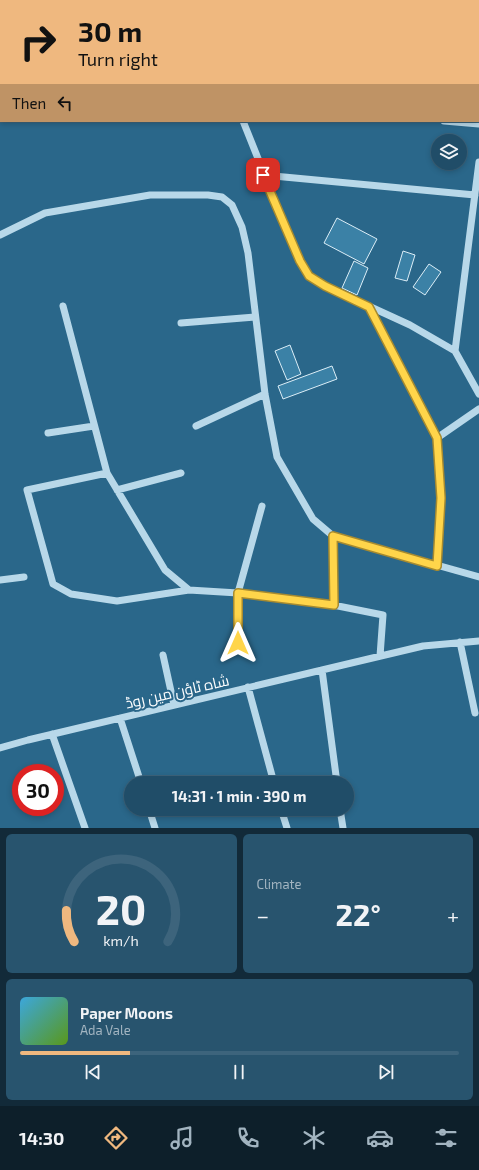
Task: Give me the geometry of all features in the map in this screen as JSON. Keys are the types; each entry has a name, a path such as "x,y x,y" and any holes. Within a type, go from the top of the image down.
{"street":[{"path":"243,122 263,175 300,261 309,276 325,286 410,325 455,351 479,394"},
{"path":"456,122 479,124"},
{"path":"455,351 479,162"},
{"path":"263,175 475,195"},
{"path":"0,234 45,213 150,195 208,194 222,197 232,205 242,227 248,253 265,394 277,457 313,519 333,536 479,577"},
{"path":"62,306 107,473 165,570 189,590"},
{"path":"369,307 437,438 441,498 437,566"},
{"path":"182,323 256,317"},
{"path":"196,426 265,394"},
{"path":"437,438 479,409"},
{"path":"48,434 94,426"},
{"path":"107,473 27,490 53,584 71,594 117,601 189,590 238,593 334,605 383,615 380,656"},
{"path":"117,490 181,473"},
{"path":"238,643 238,593 262,506"},
{"path":"333,536 334,605"},
{"path":"0,580 24,577"},
{"name":"شاہ ٹاؤن مین روڈ","path":"0,748 52,734 423,646 479,640"},
{"path":"460,642 475,713"},
{"path":"163,655 174,705"},
{"path":"322,670 336,776"},
{"path":"248,688 272,776"},
{"path":"120,718 139,776"},
{"path":"52,734 85,828"},
{"path":"151,816 155,828"},
{"path":"283,816 287,828"},
{"path":"341,816 343,828"}],"building":[{"path":"337,218 377,239 364,264 324,243"},
{"path":"403,251 415,255 407,281 395,278"},
{"path":"354,261 368,268 357,295 342,288"},
{"path":"429,264 441,272 425,295 413,287"},
{"path":"290,345 301,374 287,380 275,351"},
{"path":"332,366 337,379 283,399 278,386"}],"route":[{"path":"238,643 238,593 334,605 333,536 437,566 441,498 437,438 369,307 325,286 309,276 300,261 263,175"}]}
